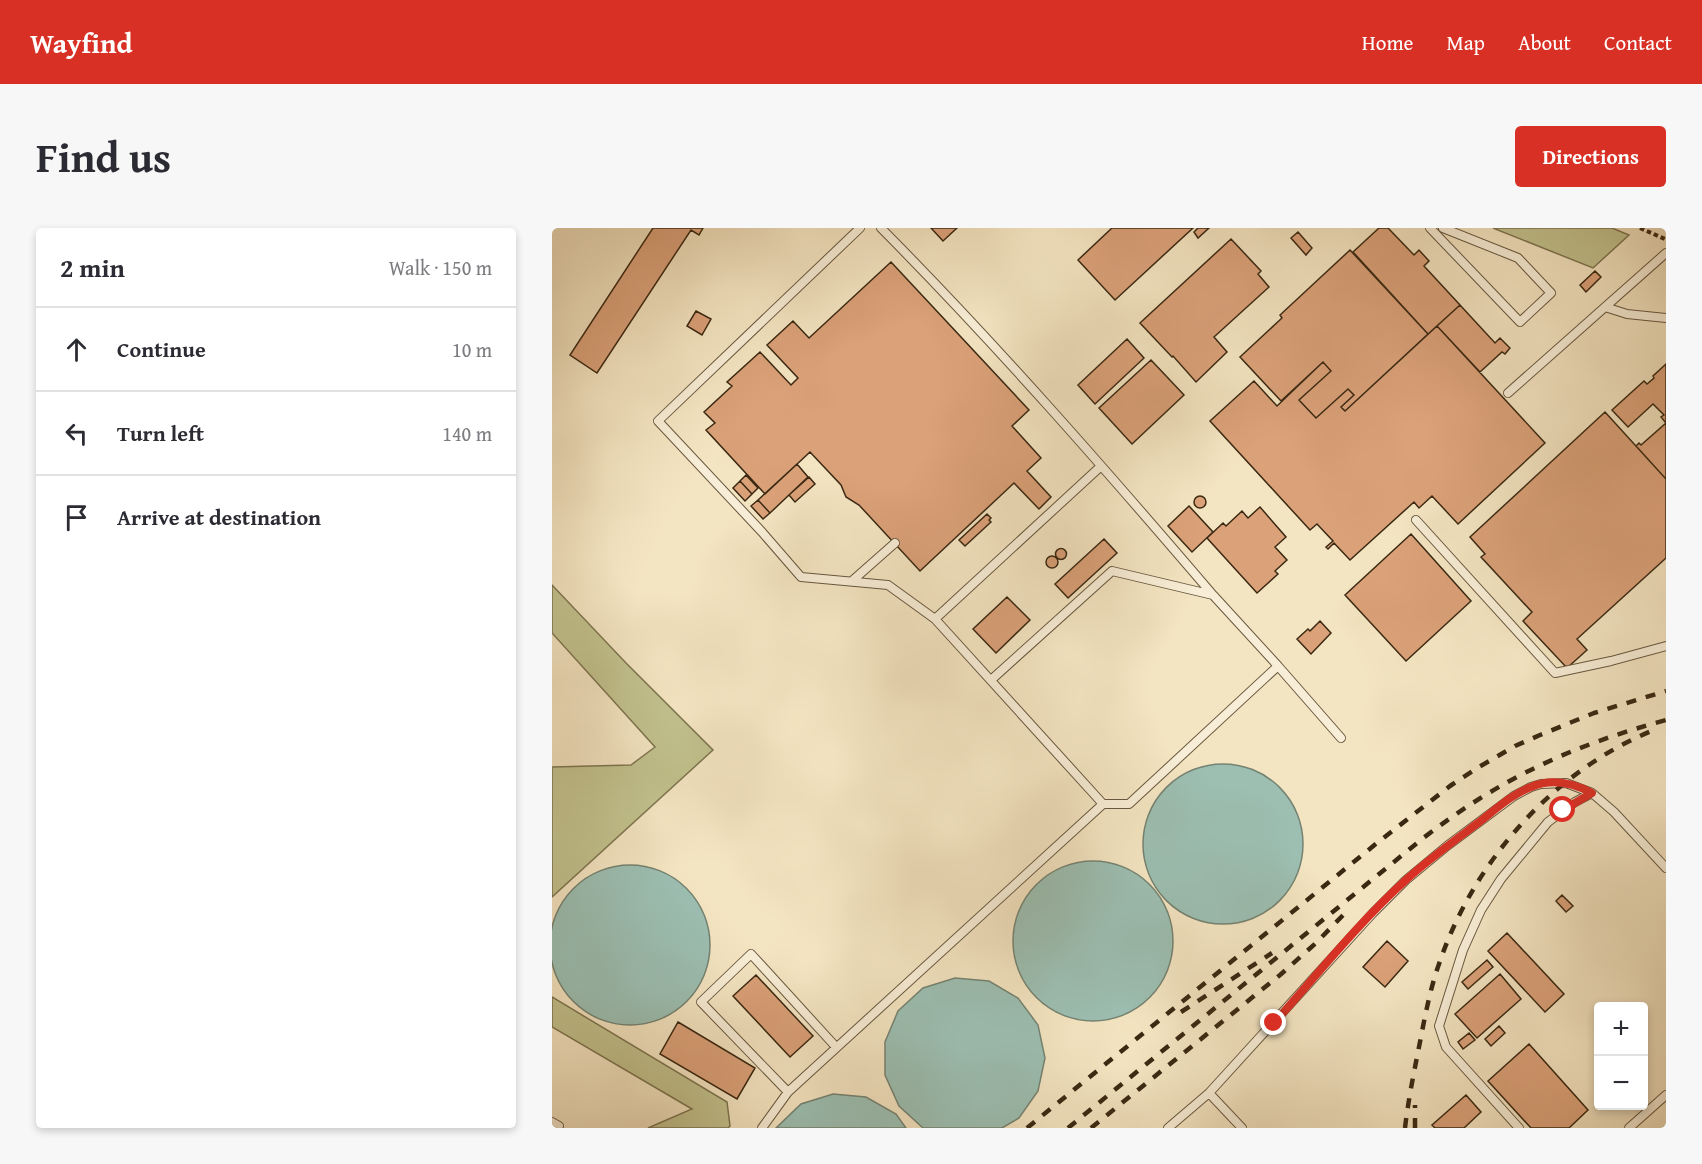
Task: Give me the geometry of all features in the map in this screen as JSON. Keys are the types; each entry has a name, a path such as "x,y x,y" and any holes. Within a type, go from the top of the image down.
{"lane":[{"path":"860,228 658,421 801,577 888,585 935,619 1102,804"},
{"path":"880,228 1018,374 1341,738"},
{"path":"1430,228 1520,322 1551,292 1518,258 1443,228"},
{"path":"1508,393 1666,253"},
{"path":"1605,307 1627,314 1666,318"},
{"path":"935,619 1100,467"},
{"path":"1416,520 1555,673 1666,646"},
{"path":"852,581 894,543"},
{"path":"991,680 1112,571 1213,595"},
{"path":"762,1128 788,1092 1102,804 1129,804 1278,666"},
{"path":"1168,1128 1209,1093 1372,914 1406,880 1514,796 1531,787 1549,783 1566,783 1592,793 1614,812 1666,867"},
{"path":"1519,1128 1446,1047 1439,1026 1463,950 1481,910 1501,879 1548,822 1569,806 1592,793"},
{"path":"788,1092 701,1002 751,954 836,1047"},
{"path":"1209,1093 1242,1128"},
{"path":"1629,1128 1666,1095"}],"path":[{"path":"1640,228 1666,240"}],"green space":[{"path":"1493,228 1612,228 1629,235 1593,268"},
{"path":"552,585 713,750 552,897 552,767 631,765 655,747 552,633"},
{"path":"552,997 727,1102 730,1126 728,1128 648,1128 692,1109 552,1027"}],"shaded area":[{"path":"1223,764 1254,770 1279,788 1297,813 1303,844 1297,875 1279,900 1254,918 1223,924 1192,918 1167,900 1149,875 1143,844 1149,813 1167,788 1192,770"},
{"path":"1093,861 1124,867 1149,885 1167,910 1173,941 1167,972 1149,997 1124,1015 1093,1021 1062,1015 1037,997 1019,972 1013,941 1019,910 1037,885 1062,867"},
{"path":"630,865 661,871 686,889 704,914 710,945 704,976 686,1001 661,1019 630,1025 599,1019 574,1001 556,976 550,945 556,914 574,889 599,871"},
{"path":"955,978 989,981 1018,998 1038,1025 1045,1058 1038,1091 1019,1118 1002,1128 923,1128 899,1106 885,1075 885,1042 898,1011 923,988"},
{"path":"833,1094 866,1097 896,1114 906,1128 776,1128 801,1104"}],"building":[{"path":"653,228 703,228 699,235 691,230 597,373 570,355"},
{"path":"931,228 957,228 943,241"},
{"path":"1112,228 1193,228 1115,300 1078,260"},
{"path":"1198,228 1209,228 1198,238 1194,232"},
{"path":"1379,228 1388,228 1414,255 1419,250 1429,261 1424,266 1460,305 1428,334 1353,252"},
{"path":"1298,232 1312,248 1306,255 1291,238"},
{"path":"1231,239 1261,271 1258,274 1269,287 1214,337 1227,352 1196,382 1140,323"},
{"path":"1350,250 1428,334 1345,411 1341,407 1354,395 1348,389 1316,418 1299,400 1331,371 1323,362 1281,401 1240,357 1282,318 1280,315"},
{"path":"891,262 1029,410 1012,426 1041,458 1027,471 1051,497 1039,509 1014,483 920,571 859,505 846,497 841,485 810,452 765,494 706,430 715,423 704,412 732,386 727,382 760,352 791,385 798,378 767,345 793,321 809,338"},
{"path":"1595,271 1601,277 1586,292 1580,285"},
{"path":"1460,305 1495,343 1500,338 1510,348 1505,354 1502,352 1480,372 1437,326"},
{"path":"696,311 711,319 702,335 687,326"},
{"path":"1437,326 1545,443 1458,524 1432,496 1419,508 1414,502 1350,560 1334,543 1328,549 1326,547 1333,541 1317,524 1310,530 1210,421 1254,381 1277,406 1323,362 1331,371 1299,400 1316,418 1348,389 1354,395 1341,407 1345,411"},
{"path":"1127,339 1144,358 1095,404 1078,385"},
{"path":"1151,360 1184,395 1132,444 1099,408"},
{"path":"1666,364 1666,423 1661,417 1664,415 1653,404 1628,427 1612,410 1644,381 1647,384"},
{"path":"1605,412 1666,479 1666,558 1577,639 1587,650 1567,668 1523,621 1532,612 1481,557 1485,554 1470,537"},
{"path":"1666,423 1666,479 1636,446 1639,443 1641,445"},
{"path":"797,464 808,477 770,513 758,500"},
{"path":"746,475 758,488 752,494 740,481"},
{"path":"809,477 815,484 795,502 789,495"},
{"path":"740,481 752,494 745,501 733,488"},
{"path":"1202,496 1206,502 1202,508 1198,508 1194,500"},
{"path":"758,500 770,513 763,519 751,506"},
{"path":"1189,506 1213,532 1192,552 1168,526"},
{"path":"1260,507 1286,537 1275,547 1287,560 1275,571 1278,574 1257,593 1207,538 1223,523 1226,526 1242,511 1248,518"},
{"path":"987,514 991,522 965,546 959,540"},
{"path":"1411,534 1471,601 1406,661 1345,595"},
{"path":"1104,539 1117,553 1068,598 1055,584"},
{"path":"1061,548 1067,554 1061,560 1055,554"},
{"path":"1052,556 1058,562 1052,568 1046,562"},
{"path":"1007,597 1030,620 996,653 973,629"},
{"path":"1320,621 1331,633 1311,654 1297,639"},
{"path":"1562,895 1573,906 1566,912 1556,901"},
{"path":"1507,933 1564,994 1545,1012 1488,951"},
{"path":"1387,941 1408,961 1385,987 1363,967"},
{"path":"1487,960 1493,967 1468,989 1462,982"},
{"path":"1500,974 1521,999 1477,1038 1455,1014"},
{"path":"756,975 813,1036 790,1057 733,996"},
{"path":"678,1022 755,1068 737,1099 660,1054"},
{"path":"1499,1026 1505,1033 1491,1046 1485,1039"},
{"path":"1469,1033 1475,1040 1463,1049 1458,1042"},
{"path":"1529,1044 1588,1110 1569,1128 1531,1128 1488,1081"},
{"path":"1466,1095 1481,1112 1464,1128 1435,1128 1432,1125"}],"railway":[{"path":"1027,1128 1450,786 1515,746 1540,735 1594,713 1666,691"},
{"path":"1068,1128 1451,817 1538,766 1599,741 1666,720"},
{"path":"1405,1128 1432,985 1454,926 1473,890 1496,856 1522,824 1551,795 1583,769 1617,747 1654,730"},
{"path":"1091,1128 1280,975 1349,909"},
{"path":"1181,1012 1272,953"},
{"path":"1415,1105 1415,1128"}],"route":[{"path":"1274,1023 1372,914 1406,880 1514,796 1531,787 1557,782 1570,783 1592,793 1563,810"}]}
